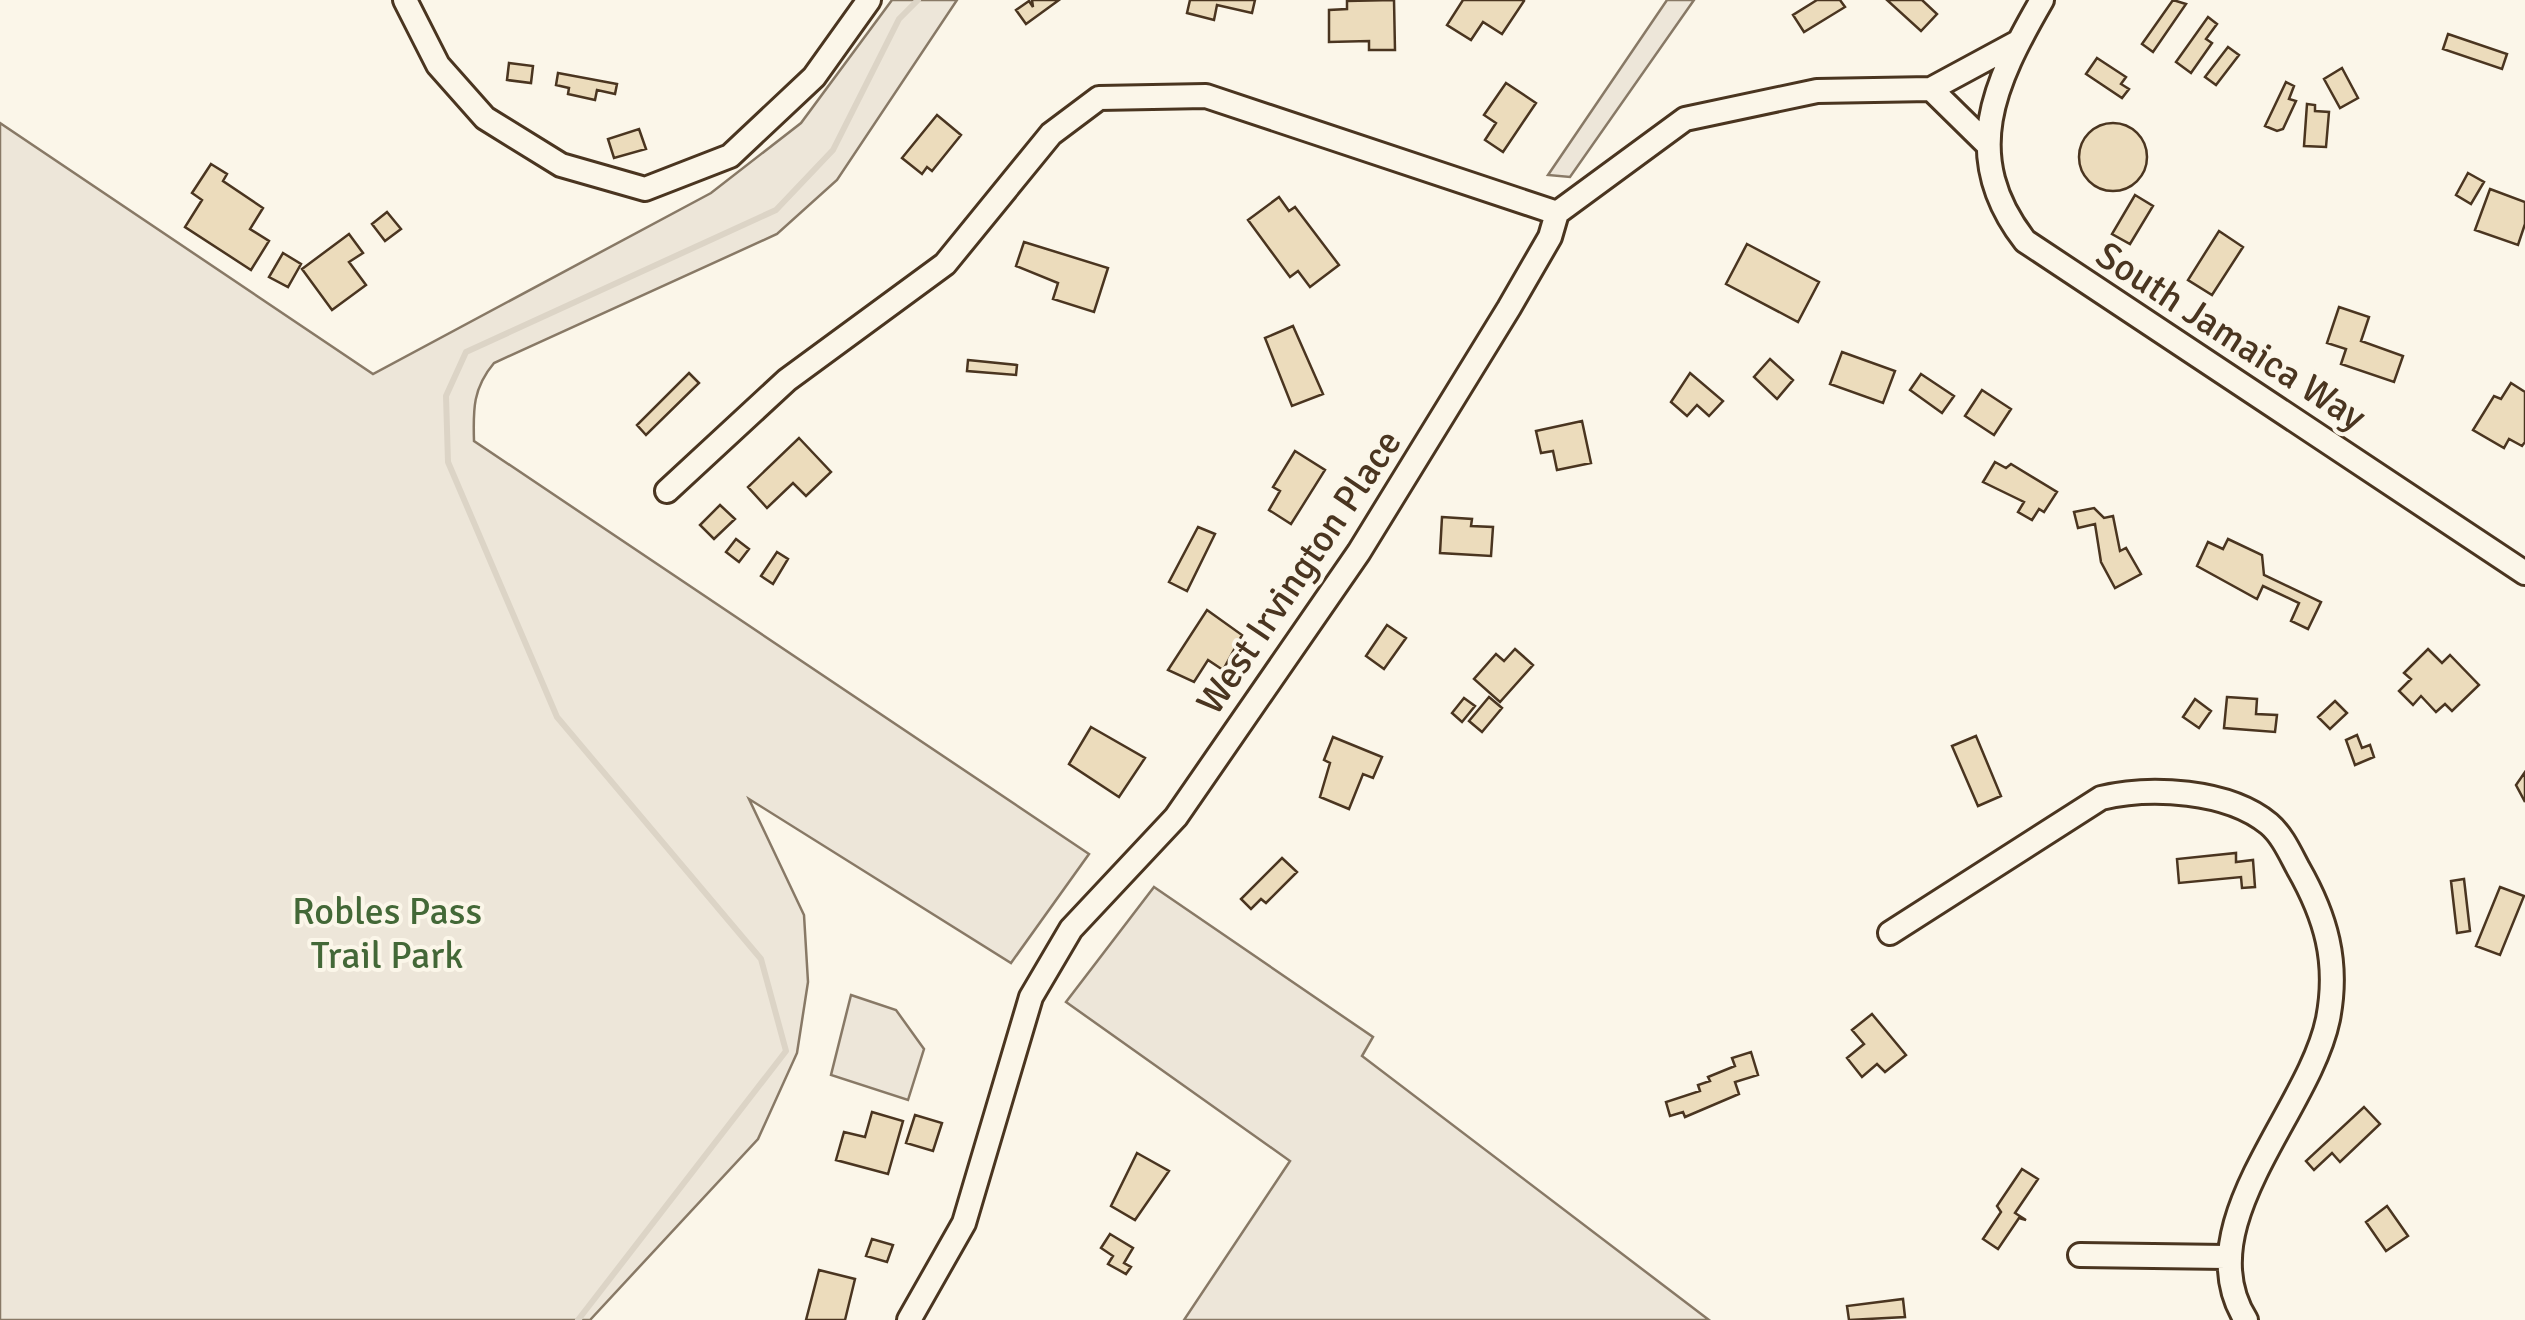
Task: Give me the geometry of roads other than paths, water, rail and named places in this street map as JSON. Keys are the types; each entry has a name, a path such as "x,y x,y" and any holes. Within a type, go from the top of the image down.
{"street":[{"path":"404,0 438,65 485,118 560,165 645,189 730,156 814,77 869,0"},
{"path":"667,492 787,380 945,264 1051,134 1099,98 1206,96 1557,213 1685,119 1817,90 1931,90 2018,42 2042,0"},
{"name":"South Jamaica Way","path":"2018,42 1994,100 1988,145 1989,172 1997,197 2025,241 2525,572"},
{"path":"1931,90 1988,145"},
{"name":"West Irvington Place","path":"909,1320 964,1222 1030,997 1071,928 1176,817 1354,560 1517,294 1550,236 1557,213"},
{"path":"1890,933 2101,798 2129,791 2212,800 2255,815 2272,826 2319,905 2331,945 2332,984 2327,1024 2242,1205 2226,1257 2235,1303 2246,1320"},
{"path":"2080,1255 2226,1257"}],"waterway":[{"path":"578,1320 786,1051 761,959 557,717 448,462 446,396 466,352 776,210 833,150 899,19 918,0"}],"park label":[{"name":"Robles Pass Trail Park","path":"387,933"}]}
